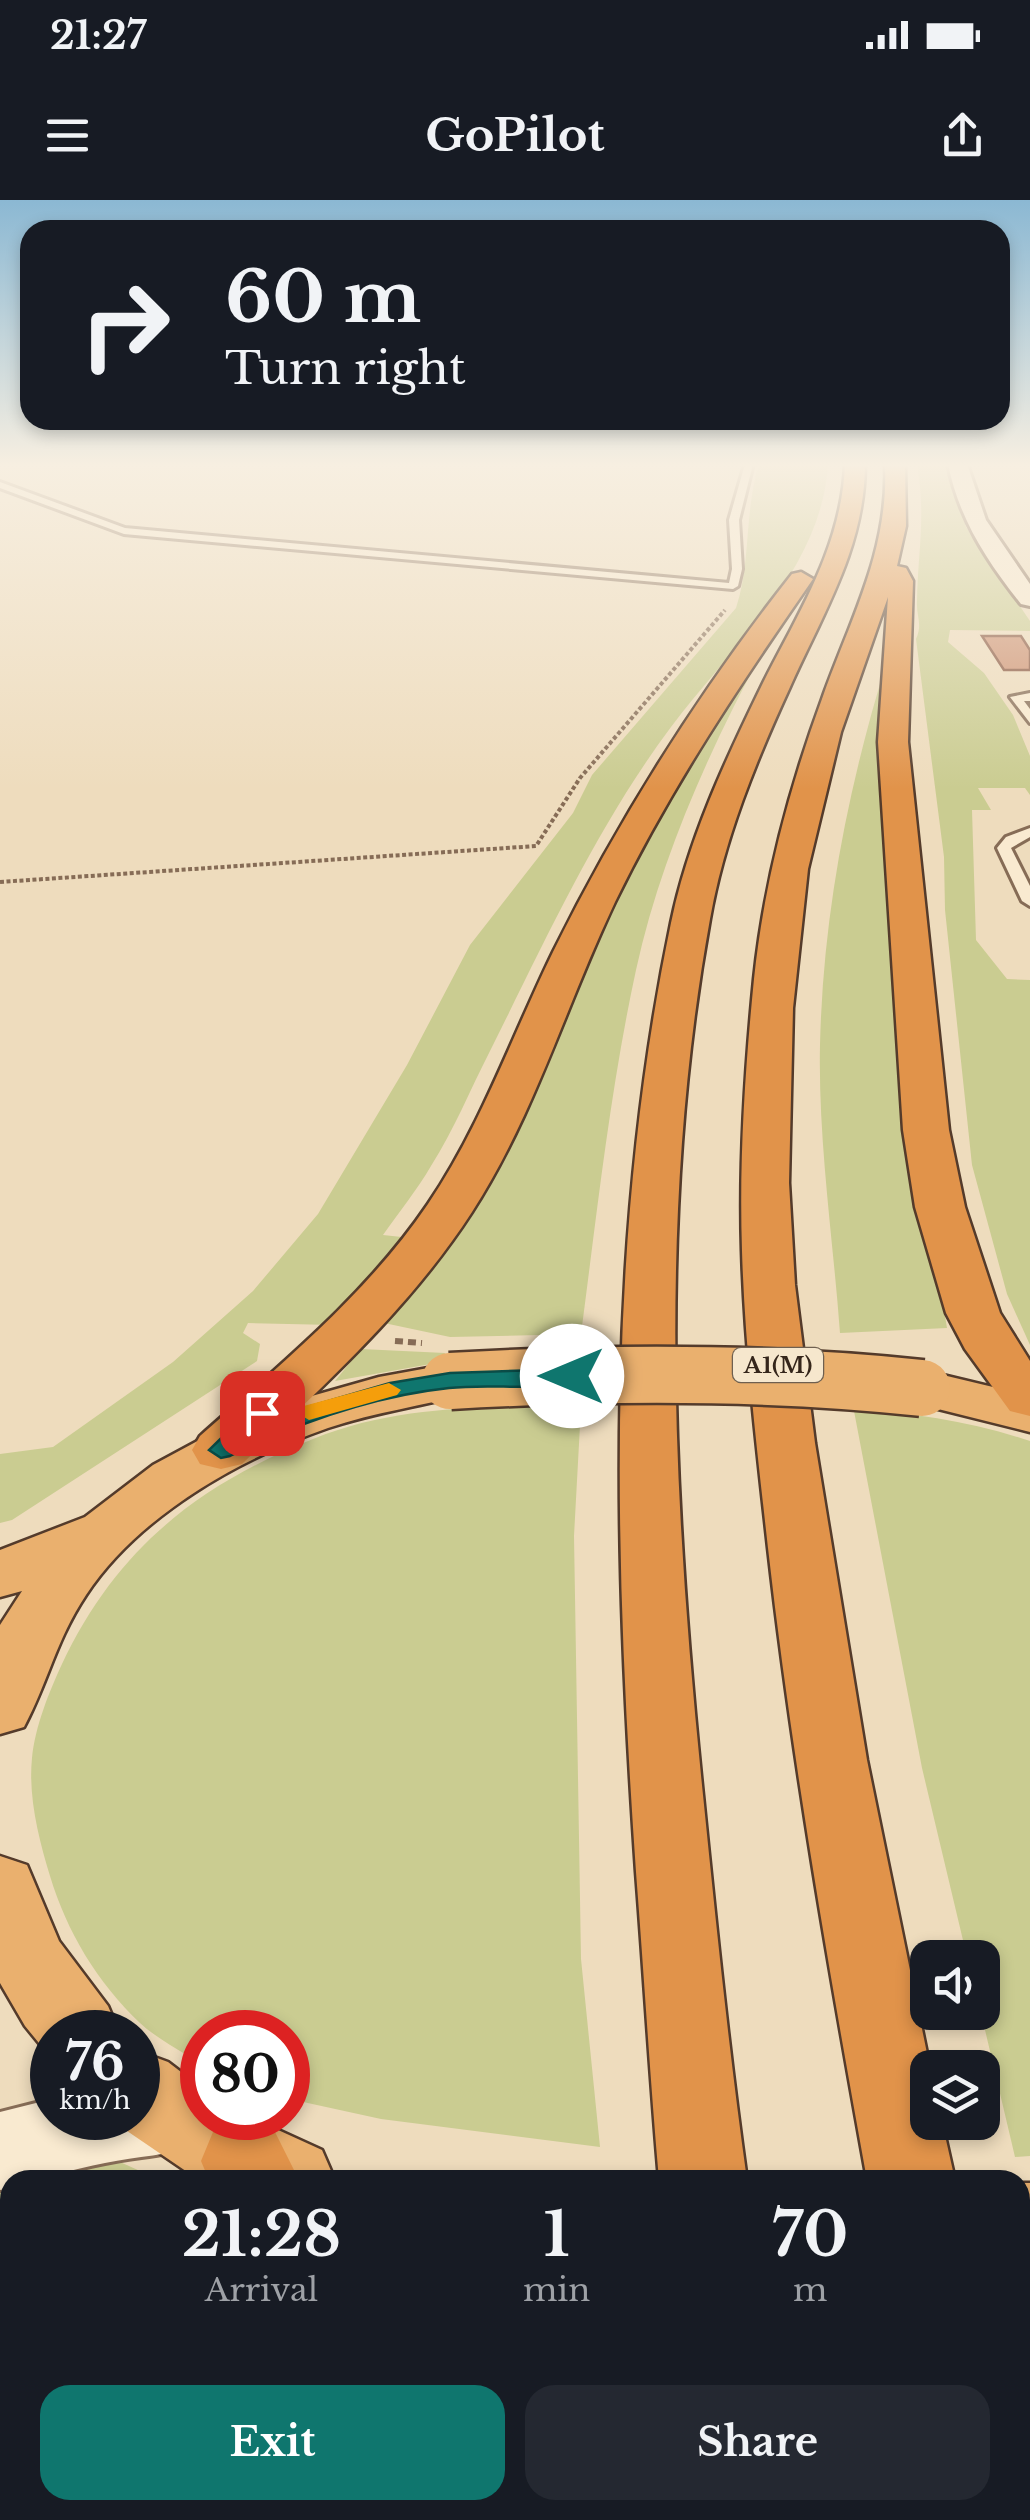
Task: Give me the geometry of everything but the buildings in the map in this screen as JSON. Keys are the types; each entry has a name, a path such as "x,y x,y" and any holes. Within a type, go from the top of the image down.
{"highway":[{"path":"221,1450 348,1334 447,1213 500,1117 582,932 655,790 781,604 825,572"},
{"name":"A1(M)","path":"702,2170 656,1670 644,1419 658,1106 692,912 727,804 778,682 822,594 841,572"},
{"name":"A1(M)","path":"869,572 870,616 836,698 795,848 775,967 766,1112 766,1235 785,1438 814,1663 909,2170"},
{"name":"A1(M)","path":"893,572 900,582 893,742 926,1130 940,1207 973,1313 992,1349 1030,1398"},
{"path":"0,1708 35,1624 57,1590 110,1529 163,1486 221,1450 275,1424 332,1404 450,1380 528,1376 789,1377 922,1388 1030,1414"},
{"path":"0,1575 110,1529"},
{"path":"1,1898 28,1958 59,2010"},
{"path":"160,2108 257,2170"}],"street":[{"path":"1010,572 1030,599"},
{"path":"0,2150 41,2140"}],"lane":[{"path":"584,572 733,586 737,572"},
{"path":"1030,697 1016,697 1030,718"},
{"path":"1030,832 1011,840 1004,848 1030,902"}],"path":[{"path":"0,882 536,846 580,778 732,602 733,586"}],"green space":[{"path":"791,572 745,637 671,727 596,844 447,1138 383,1235 411,1238 334,1325 248,1323 243,1333 260,1344 257,1361 12,1520 0,1523 0,1454 53,1447 173,1362 253,1291 318,1214 407,1065 470,945 573,813 592,775 736,608 744,574"},
{"path":"918,572 997,572 1030,621 1030,631 950,630 948,642 984,673 1013,715 1030,756 1030,795 1025,788 978,788 991,810 972,810 976,940 1007,979 1030,980 1030,1345 1007,1294 972,1165 945,910 944,857 916,639"},
{"path":"763,651 688,806 646,929 619,1060 581,1334 450,1337 384,1323 457,1234 531,1094 578,977 663,797"},
{"path":"886,664 908,1092 947,1328 840,1333 821,1117 822,996 832,900 849,805"},
{"path":"361,1349 445,1353 442,1362 335,1381"},
{"path":"581,1407 574,1536 581,1959 600,2147 381,2119 310,2103 310,2010 180,2010 180,2051 160,2038 160,2010 127,2010 85,1955 50,1876 35,1818 31,1773 34,1746 52,1686 83,1624 108,1587 164,1526 232,1478 313,1439 379,1419 479,1408"},
{"path":"854,1411 943,1419 1030,1441 1030,2156 1015,2157 1000,2093 1000,2050 990,2050 985,2030 1000,2030 1000,1940 963,1940 922,1768"},
{"path":"109,2157 138,2170 8,2170"}],"slow traffic":[{"path":"309,1413 389,1390"}],"route":[{"path":"262,1413 221,1450 275,1424 332,1404 390,1390 450,1380 572,1376"}]}
